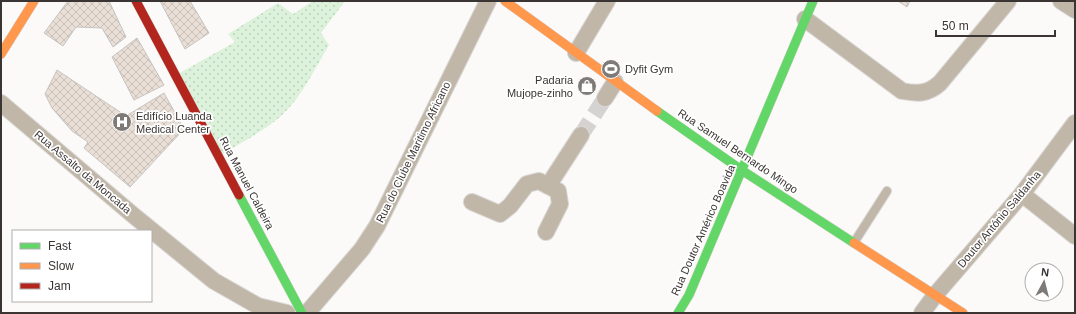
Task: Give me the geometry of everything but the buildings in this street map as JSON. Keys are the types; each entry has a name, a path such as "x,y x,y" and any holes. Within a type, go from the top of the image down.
{"street":[{"path":"1,54 34,1"},
{"name":"Rua Manuel Caldeira","path":"136,1 302,313"},
{"name":"Rua do Clube Maritimo Africano","path":"307,313 362,249 377,226 392,199 488,1"},
{"name":"Rua Samuel Bernardo Mingo","path":"505,1 576,54 743,171 936,294 963,313"},
{"path":"576,54 607,1"},
{"name":"Rua Doutor Américo Boavida","path":"678,313 689,295 743,171 813,1"},
{"path":"806,19 902,91 918,94 932,90 940,83 1008,1"},
{"path":"1061,1 1075,10"},
{"path":"605,98 616,82"},
{"name":"Rua Assalto da Moncada","path":"1,103 151,230"},
{"name":"Doutor António Saldanha","path":"922,313 936,294 1022,194 1075,123"},
{"path":"548,186 581,135"},
{"path":"472,202 500,214 510,206 527,184 539,181 558,191 560,199 560,204 546,232"},
{"path":"1022,194 1075,236"},
{"name":"Rua Assalto da Moncada","path":"152,231 214,281 258,306 287,313"}],"lane":[{"path":"855,242 887,192"}],"green space":[{"path":"313,1 345,1 321,33 329,45 308,82 289,108 275,121 260,132 219,156 176,75 235,42 228,34 278,3 293,14"}],"tunnel":[{"path":"581,135 605,98"}],"traffic: fast":[{"path":"678,313 689,295 813,1"},
{"path":"657,111 743,171 854,243"},
{"path":"239,195 302,313"}],"traffic: slow":[{"path":"1,54 34,1"},
{"path":"505,1 657,111"},
{"path":"854,243 963,313"}],"traffic: jam":[{"path":"136,1 239,195"}],"place":[{"name":"Dyfit Gym","path":"611,69"},
{"name":"Padaria Mujope-zinho","path":"587,86"},
{"name":"Edifício Luanda Medical Center","path":"122,122"}]}
